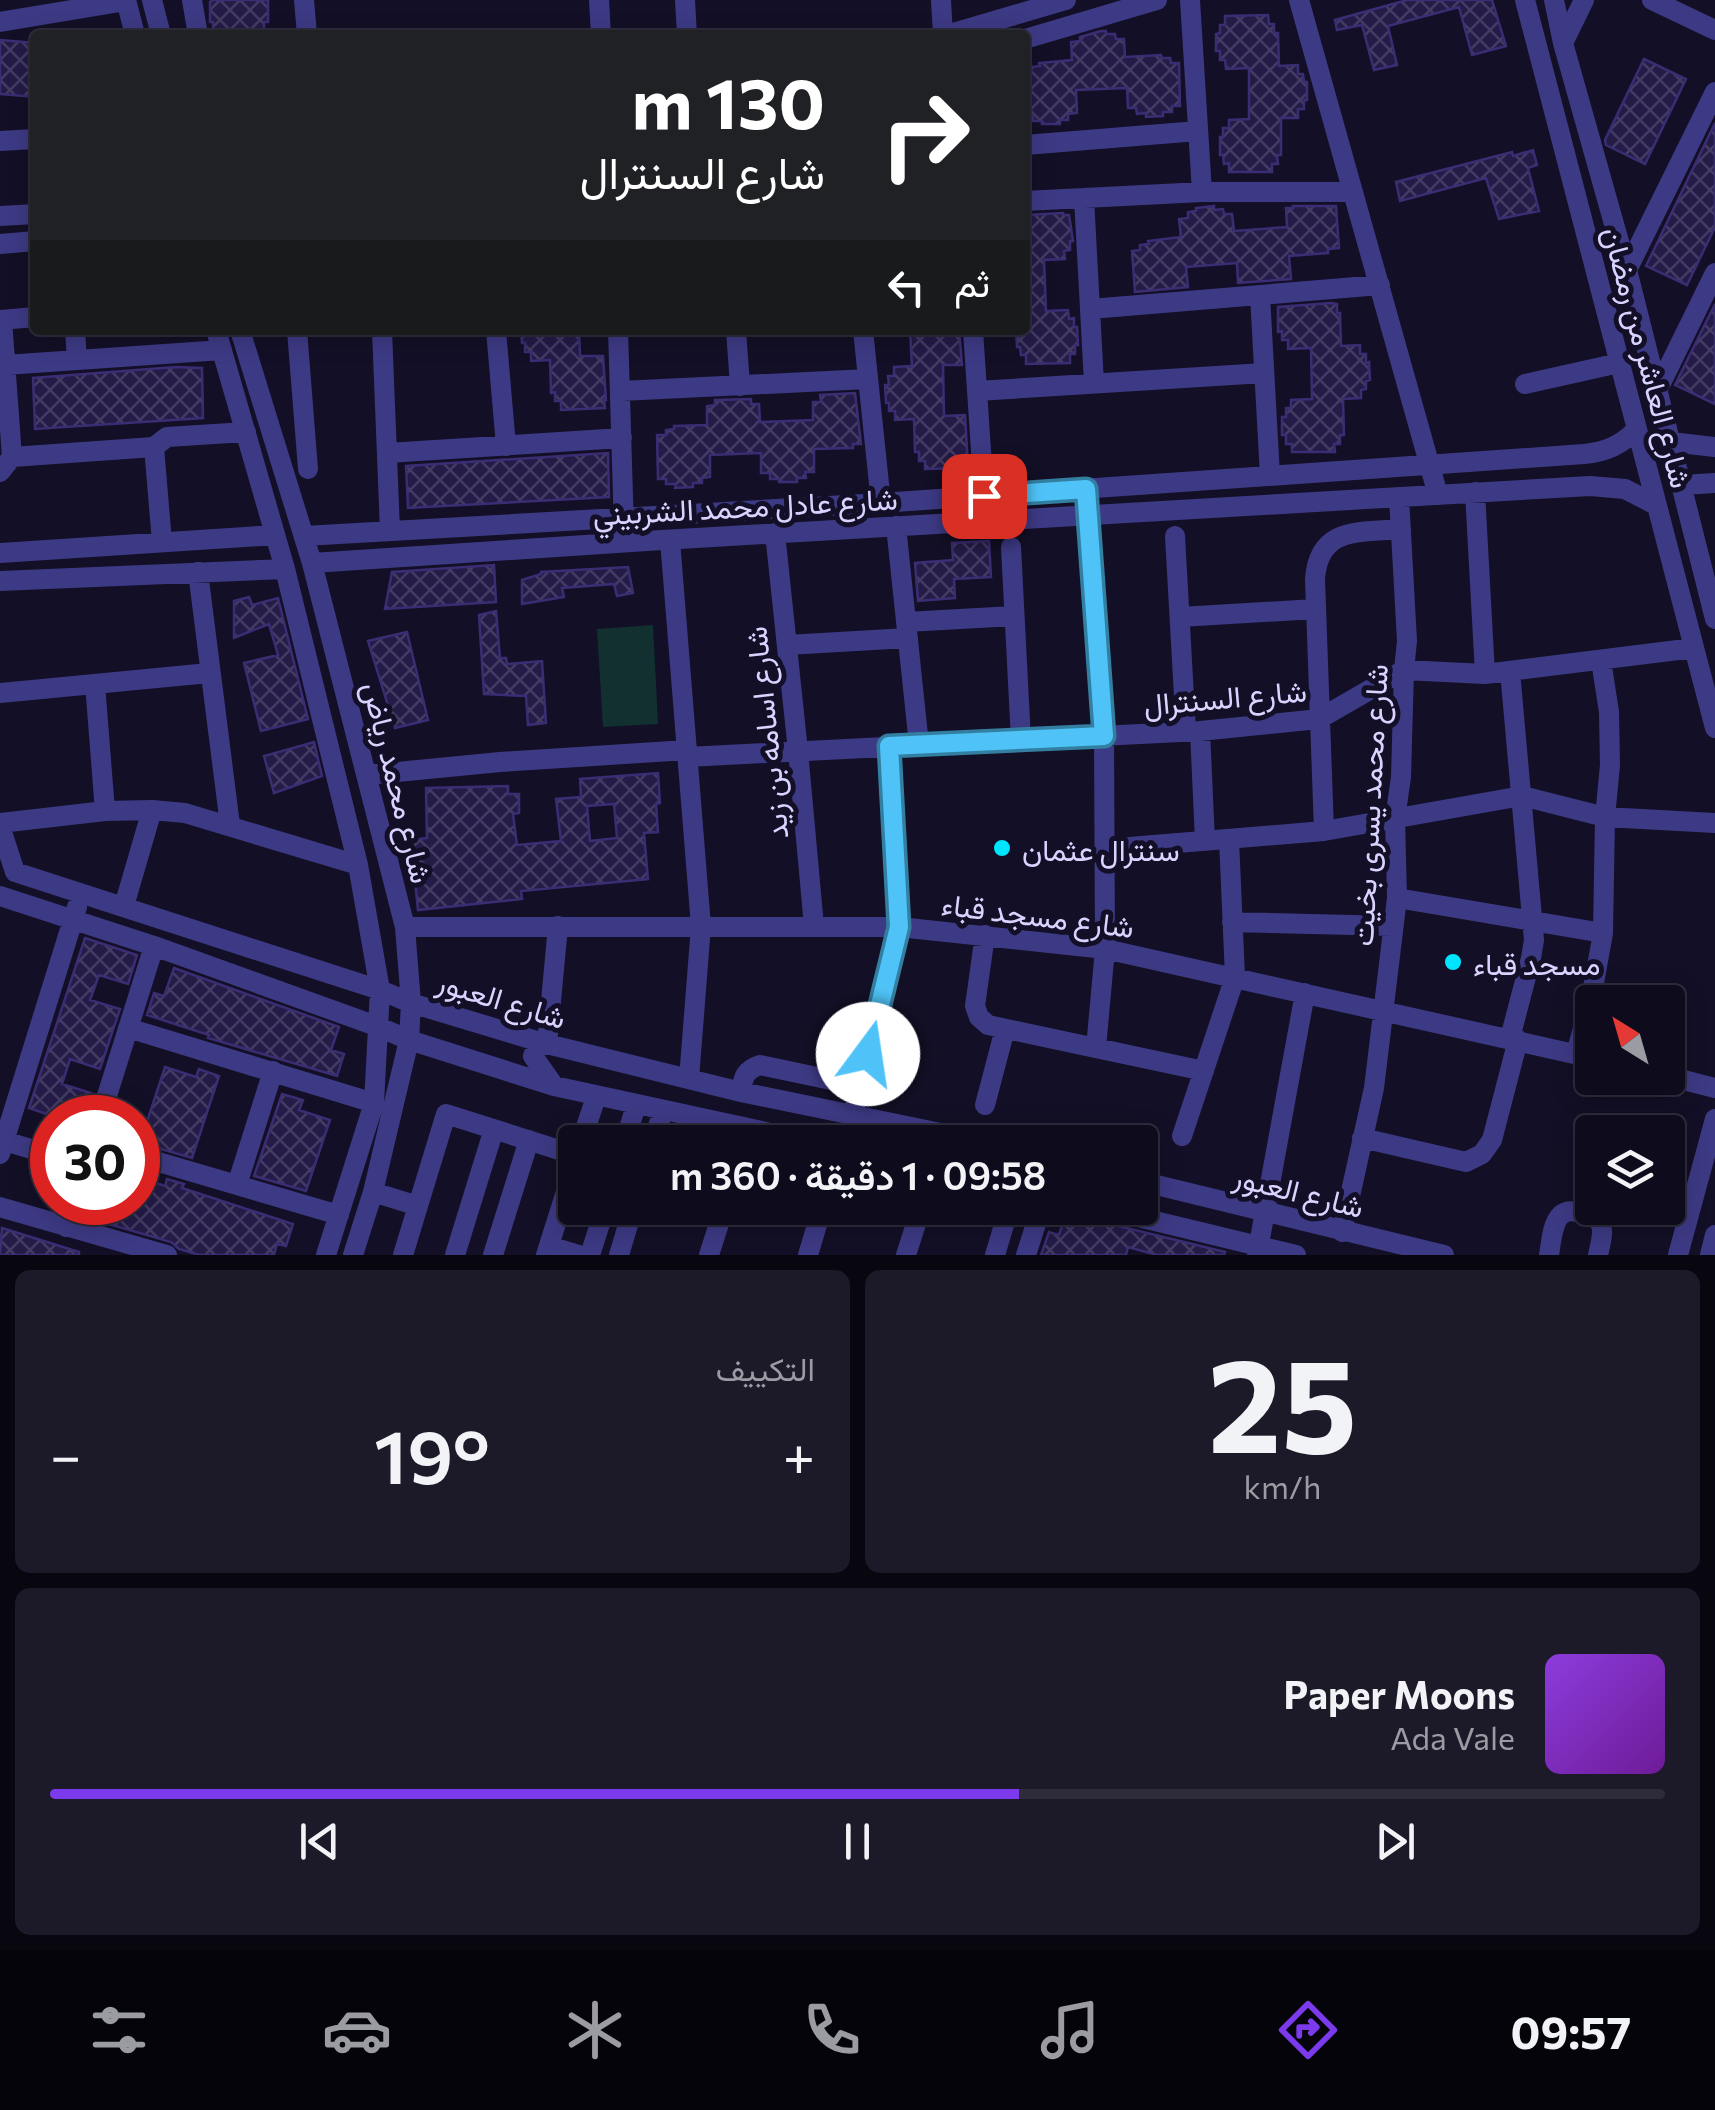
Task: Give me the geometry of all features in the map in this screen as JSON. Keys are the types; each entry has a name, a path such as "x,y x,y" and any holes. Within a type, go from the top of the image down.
{"street":[{"path":"152,0 160,30"},
{"path":"192,0 197,30"},
{"path":"304,0 307,30"},
{"path":"598,0 601,30"},
{"path":"685,0 687,30"},
{"path":"940,0 943,30"},
{"path":"1012,22 1066,0"},
{"path":"970,30 1157,0"},
{"path":"1190,0 1202,192"},
{"path":"1299,0 1438,494"},
{"name":"شارع العاشر من رمضان","path":"1526,0 1715,728"},
{"name":"شارع العاشر من رمضان","path":"1554,0 1682,486 1708,552 1715,619"},
{"path":"1563,43 1584,0"},
{"path":"1652,0 1715,30"},
{"path":"0,22 126,1 134,30"},
{"path":"1627,270 1715,92"},
{"path":"1030,145 1198,131"},
{"path":"0,141 30,139"},
{"path":"1030,200 1202,192 1354,192"},
{"path":"1084,198 1094,383"},
{"path":"0,216 30,214"},
{"path":"0,244 30,242"},
{"path":"1658,391 1715,273"},
{"path":"1090,309 1380,284"},
{"path":"1260,295 1270,476"},
{"path":"30,318 1,320 6,464 154,447 168,437 246,432"},
{"path":"75,335 76,360"},
{"name":"شارع محمد رياض","path":"242,335 312,563 405,927 411,1002 409,1040 373,1192 353,1255"},
{"path":"297,335 308,469"},
{"path":"382,335 390,531"},
{"path":"496,335 506,446"},
{"path":"618,335 624,542"},
{"path":"736,335 740,386"},
{"path":"864,335 881,504"},
{"path":"973,335 984,496"},
{"path":"5,366 219,340"},
{"name":"شارع محمد رياض","path":"219,340 285,569 358,866 380,990 374,1103 326,1255"},
{"path":"1525,384 1619,362"},
{"path":"977,390 1264,373"},
{"path":"621,391 868,379"},
{"name":"شارع عادل محمد الشربيني","path":"304,536 881,504 1599,453 1626,440 1636,430"},
{"path":"387,453 622,438"},
{"path":"1671,442 1715,447"},
{"path":"154,447 162,542"},
{"path":"1682,486 1715,482"},
{"name":"شارع عادل محمد الشربيني","path":"312,563 1608,486 1625,489 1656,505"},
{"path":"1086,489 1104,736 1106,949 1096,1048"},
{"path":"1475,492 1486,674"},
{"name":"شارع محمد يسرى بخيت","path":"1342,1232 1374,1088 1397,898 1395,819 1402,777 1408,641 1399,497"},
{"path":"896,526 919,745"},
{"path":"1324,831 1316,559 1328,543 1346,534 1401,529"},
{"name":"شارع اسامه بن زيد","path":"775,534 814,926"},
{"path":"0,553 275,535"},
{"path":"1176,536 1180,617 1205,841"},
{"path":"670,540 701,926 688,1079"},
{"path":"1011,547 1021,740"},
{"path":"0,581 285,569"},
{"path":"198,572 230,825"},
{"path":"1180,617 1316,609"},
{"path":"787,646 1014,616"},
{"path":"1404,670 1486,674 1694,648"},
{"path":"1594,985 1603,933 1610,747 1602,660"},
{"name":"شارع السنترال","path":"366,776 500,762 1104,736 1319,719 1404,670"},
{"path":"1362,1138 1466,1162 1482,1154 1492,1140 1534,940 1510,671"},
{"path":"0,693 209,673"},
{"path":"95,684 105,810"},
{"path":"853,1115 899,927 889,746"},
{"path":"1105,849 1324,831 1522,796 1605,817 1715,823"},
{"path":"7,880 0,825 105,810 186,813 358,866"},
{"path":"124,906 152,810"},
{"path":"1182,1136 1235,978 1229,839"},
{"name":"شارع العبور","path":"7,880 82,893 546,1044 741,1092 902,1125"},
{"path":"30,1151 2,1147 82,893"},
{"path":"0,896 154,946 409,1040 554,1086 710,1125"},
{"path":"1397,898 1603,933"},
{"path":"1232,922 1394,926"},
{"path":"554,1086 534,1056 538,1047 546,1044 558,926"},
{"name":"شارع مسجد قباء","path":"405,927 899,927 1106,949 1575,1054"},
{"path":"985,936 974,1006 988,1025 1204,1071"},
{"path":"107,1095 154,946"},
{"path":"1258,1251 1304,993"},
{"path":"128,1028 374,1103"},
{"path":"985,1105 1005,1029"},
{"path":"741,1092 749,1068 760,1065 860,1086"},
{"path":"238,1186 273,1071"},
{"path":"1685,1080 1715,1088"},
{"path":"587,1125 596,1097"},
{"path":"630,1125 636,1106"},
{"path":"658,1125 663,1111"},
{"path":"403,1255 446,1114 558,1149"},
{"path":"1678,1255 1715,1119"},
{"path":"454,1255 494,1128"},
{"path":"494,1255 529,1140"},
{"path":"160,1163 339,1215"},
{"name":"شارع العبور","path":"1158,1185 1444,1255"},
{"path":"373,1192 418,1206"},
{"path":"0,1208 66,1227 121,1249 167,1255"},
{"path":"1549,1255 1556,1222 1570,1211 1595,1216 1601,1223 1604,1232 1598,1255"},
{"path":"558,1218 548,1250 579,1255"},
{"path":"1158,1224 1258,1251 1296,1255"},
{"path":"590,1255 600,1225"},
{"path":"619,1255 628,1225"},
{"path":"709,1255 719,1225"},
{"path":"808,1255 817,1225"},
{"path":"906,1255 915,1225"},
{"path":"995,1255 1004,1225"},
{"path":"1026,1255 1036,1225"},
{"path":"1710,1255 1715,1235"}],"green space":[{"path":"653,625 658,724 603,727 597,629"}],"building":[{"path":"268,0 268,22 264,22 264,30 213,30 210,2"},
{"path":"1407,0 1492,0 1506,46 1472,55 1459,7 1388,26 1397,65 1374,70 1362,25 1337,30 1335,20"},
{"path":"1268,15 1274,33 1278,33 1279,66 1298,65 1298,74 1303,74 1307,82 1307,100 1304,109 1298,109 1298,118 1281,118 1281,155 1277,155 1278,164 1272,164 1272,172 1229,172 1229,163 1224,164 1220,155 1220,137 1223,128 1229,128 1229,120 1249,119 1249,68 1226,69 1220,51 1216,51 1216,34 1220,33 1220,25 1225,25 1225,16"},
{"path":"1106,31 1115,34 1116,39 1124,39 1125,57 1161,55 1170,58 1171,63 1179,63 1180,106 1172,106 1172,112 1163,112 1163,116 1146,117 1146,113 1137,114 1136,108 1128,108 1127,88 1076,90 1077,113 1068,114 1068,120 1060,120 1060,124 1033,121 1031,67 1072,60 1071,42 1080,41 1080,37"},
{"path":"0,40 30,43 30,97 0,94"},
{"path":"1644,59 1686,79 1645,164 1606,145 1605,140"},
{"path":"1715,123 1715,227 1687,285 1646,266"},
{"path":"1533,150 1537,165 1528,168 1539,211 1499,219 1486,178 1400,201 1396,182"},
{"path":"1214,206 1214,210 1232,214 1234,231 1287,227 1286,208 1293,206 1336,206 1339,248 1328,249 1328,253 1289,256 1291,279 1238,283 1237,263 1186,267 1188,287 1135,292 1132,251 1140,250 1140,245 1149,244 1148,241 1181,237 1179,219 1188,218 1188,212 1196,208"},
{"path":"1030,215 1069,215 1073,241 1070,250 1064,251 1065,259 1044,260 1046,311 1068,310 1069,319 1074,318 1077,327 1078,345 1075,354 1070,354 1070,363 1026,364 1026,355 1021,355 1017,347 1016,335 1030,335"},
{"path":"1337,304 1340,313 1341,346 1360,345 1360,354 1366,354 1366,363 1369,362 1370,380 1366,381 1366,389 1361,390 1361,398 1343,399 1344,435 1340,435 1340,444 1334,444 1335,452 1292,452 1292,444 1286,444 1286,435 1282,435 1282,417 1286,417 1286,408 1291,408 1291,400 1312,399 1311,348 1288,349 1288,340 1282,340 1282,331 1278,332 1278,307"},
{"path":"1715,304 1715,404 1675,385"},
{"path":"521,335 579,335 580,356 603,356 605,408 561,410 561,401 555,401 555,392 551,393 550,360 531,361 531,352 525,352"},
{"path":"910,335 959,335 962,365 943,365 944,416 965,415 968,468 925,469 925,461 919,461 919,452 915,452 914,419 895,420 895,411 889,411 885,385 889,385 888,376 894,376 894,367 912,366"},
{"path":"202,368 203,418 35,429 33,378"},
{"path":"855,393 861,444 853,444 853,448 814,449 814,472 805,472 806,478 797,478 797,482 779,482 770,479 770,473 761,473 761,453 710,455 710,477 693,483 693,487 675,488 676,484 658,479 657,435 666,435 666,430 674,426 707,425 707,406 715,405 715,400 751,399 751,404 759,404 760,422 813,420 813,402 821,402 820,395"},
{"path":"608,453 609,497 408,508 406,466"},
{"path":"989,541 991,577 954,579 955,598 918,601 915,563 953,560 952,543"},
{"path":"494,565 496,602 385,609 392,572"},
{"path":"628,567 633,593 617,596 614,584 562,588 564,597 522,604 522,580 541,572"},
{"path":"249,597 252,605 278,598 308,719 261,731 244,663 278,655 269,624 234,638 234,601"},
{"path":"496,611 500,658 506,658 507,664 542,661 546,723 528,725 526,696 484,694 479,615"},
{"path":"407,632 428,720 395,728 368,641"},
{"path":"314,742 322,776 274,793 264,756"},
{"path":"658,773 658,832 644,833 648,879 521,891 522,899 418,910 411,840 427,838 426,788 508,786 508,794 519,794 519,813 513,814 517,845 561,841 556,799 581,797 580,779","holes":["614,804 617,838 590,841 587,806"]},
{"path":"85,938 137,955 128,984 99,975 90,1000 120,1009 100,1069 70,1059 62,1084 90,1095 33,1095"},
{"path":"174,968 339,1027 331,1050 344,1054 337,1076 208,1038 209,1035 147,1015 154,993 164,996"},
{"path":"165,1067 196,1077 199,1069 219,1076 192,1158 160,1149 160,1095 156,1095"},
{"path":"282,1094 303,1100 299,1110 330,1120 306,1191 254,1176"},
{"path":"167,1179 184,1184 182,1188 293,1224 286,1246 277,1244 274,1255 199,1255 171,1242 112,1225 160,1225 160,1184 165,1186"},
{"path":"1062,1225 1114,1225 1225,1252 1157,1255 1128,1247 1126,1255 1041,1255 1049,1232 1059,1235"},
{"path":"2,1228 79,1252 79,1255 0,1255"}],"place":[{"name":"سنترال عثمان","path":"1002,848"},
{"name":"مسجد قباء","path":"1453,962"}],"route":[{"path":"868,1054 899,927 889,746 1104,736 1086,489 984,496"}]}
